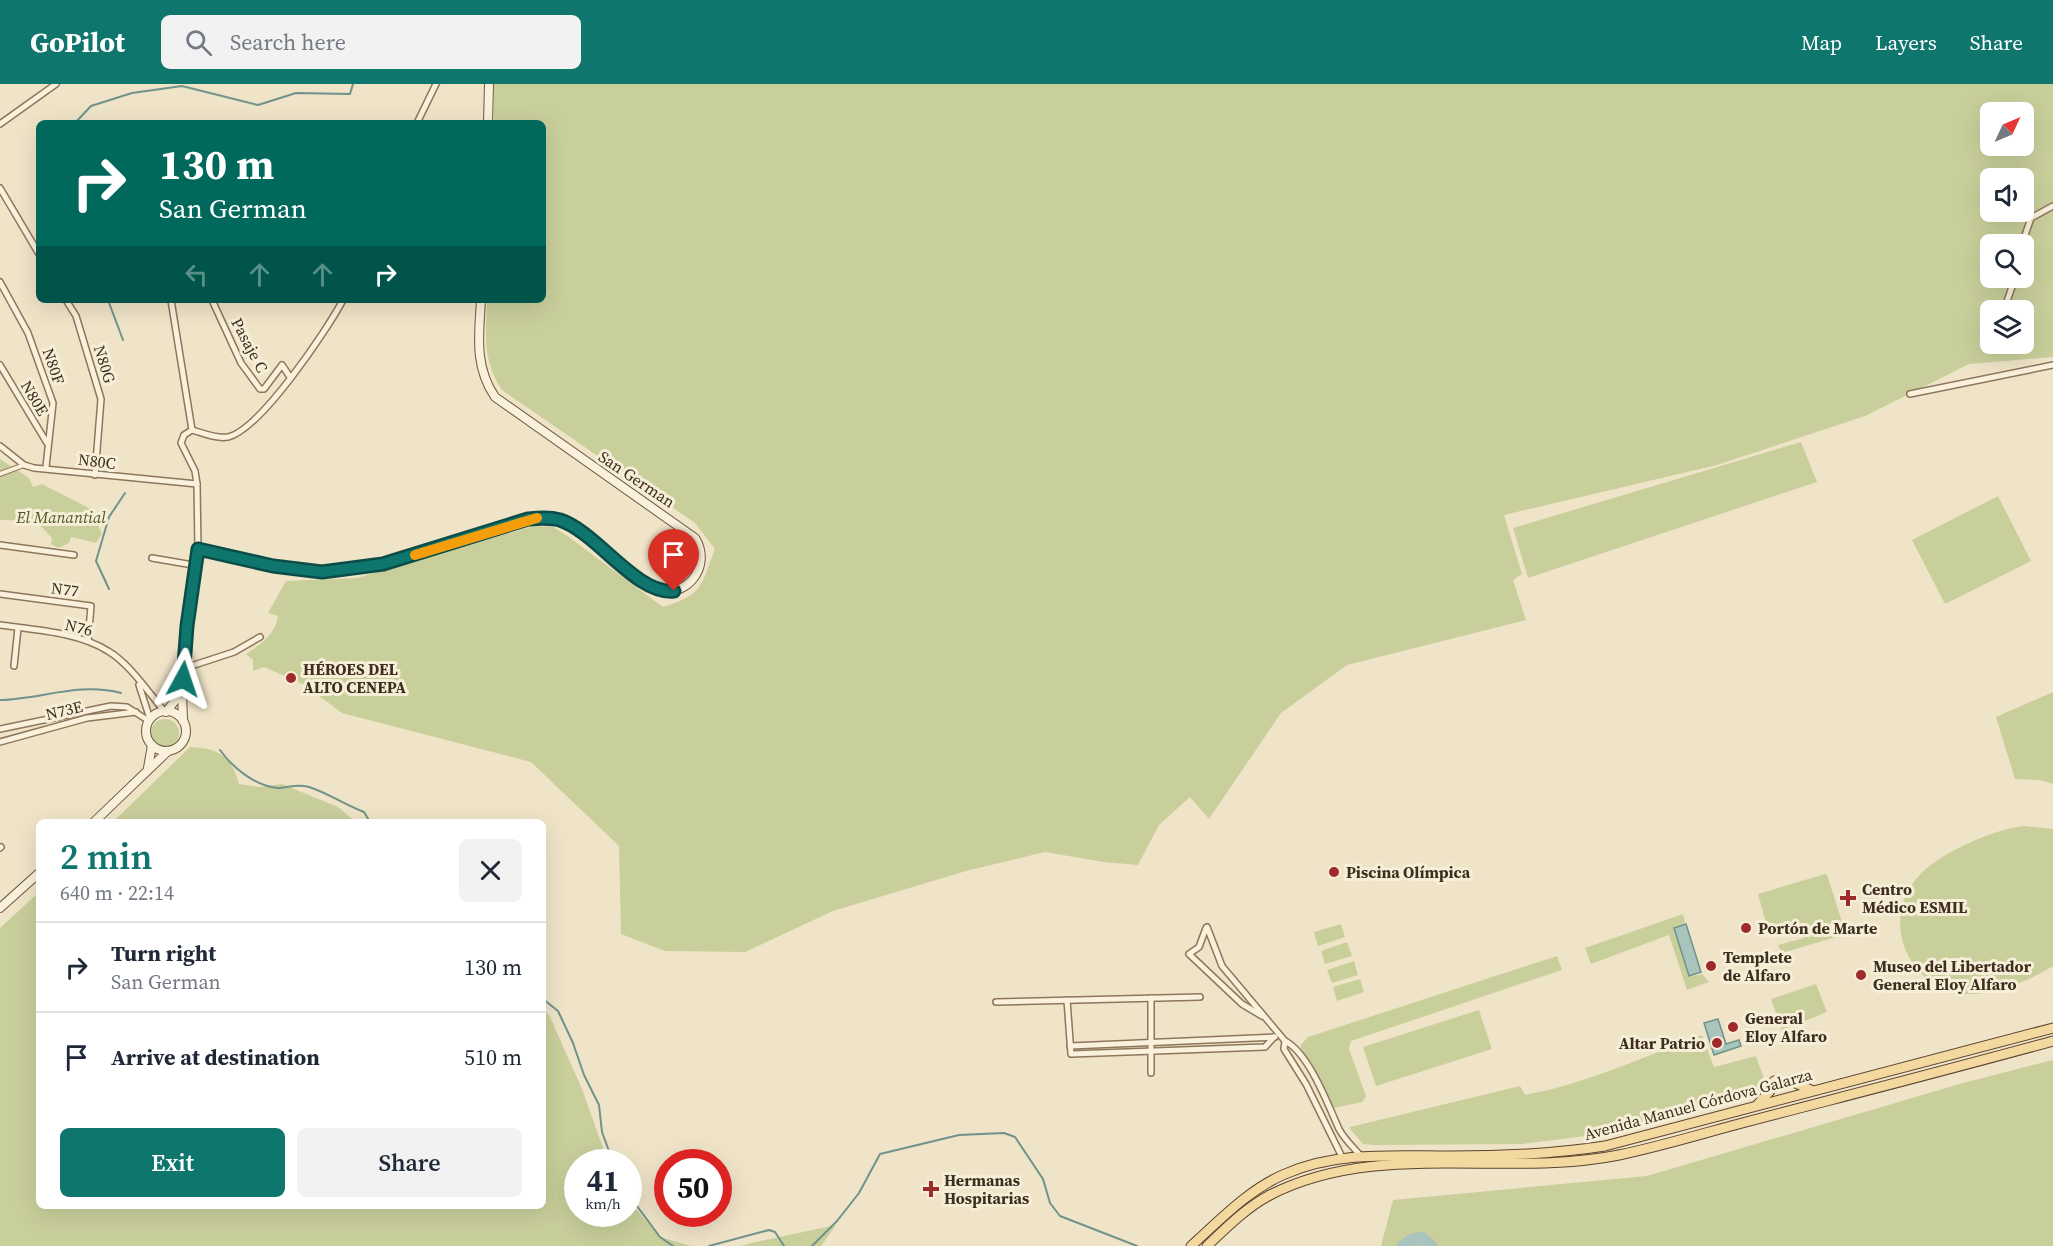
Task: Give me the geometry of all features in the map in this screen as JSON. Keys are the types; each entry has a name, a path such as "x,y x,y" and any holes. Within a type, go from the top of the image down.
{"main road":[{"path":"488,120 489,84"},
{"name":"San German","path":"198,549 273,566 322,572 383,564 528,519 546,517 563,521 658,591 674,591 693,579 701,563 702,553 695,538 495,396 486,382 480,363 481,303"},
{"path":"97,819 148,768 183,742 186,730 183,721 182,691 194,565 198,549"},
{"path":"168,751 152,745 147,738 150,720 166,712 182,691"},
{"path":"166,712 172,713 183,721"},
{"path":"148,768 152,745"},
{"path":"0,908 36,876"},
{"name":"Avenida Manuel Córdova Galarza","path":"1207,1246 1211,1235 1259,1188 1300,1168 1360,1155 1493,1156 1574,1151 1637,1139 1758,1104 2053,1028"},
{"name":"Avenida Manuel Córdova Galarza","path":"1191,1246 1271,1194 1321,1176 1390,1165 1574,1163 1621,1155 2053,1041"},
{"path":"1791,1080 1811,1090"},
{"path":"1758,1104 1770,1091 1774,1081"}],"street":[{"path":"0,124 56,84"},
{"path":"418,120 436,84"},
{"path":"0,188 36,249"},
{"path":"2025,234 2031,218 2053,206"},
{"name":"N80F","path":"0,282 28,333 53,403 46,467"},
{"name":"N80G","path":"68,303 75,316 101,399 95,475"},
{"path":"171,303 192,430"},
{"name":"Pasaje C","path":"213,303 241,363 260,389 264,389 282,365 290,377"},
{"path":"198,549 197,484 195,471 181,443 184,435 192,430 216,437 238,433 256,418 320,337 341,303"},
{"name":"N80E","path":"0,365 48,445"},
{"path":"1910,394 2053,365"},
{"path":"0,446 24,465"},
{"path":"0,474 24,465"},
{"name":"N80C","path":"24,465 95,475 197,484"},
{"path":"0,545 74,555"},
{"path":"152,558 194,565"},
{"name":"N77","path":"0,594 91,606 87,641"},
{"name":"N76","path":"0,625 87,641 118,658 166,712"},
{"path":"14,666 18,628"},
{"path":"185,668 234,652 260,637"},
{"name":"N76","path":"137,681 150,720"},
{"name":"N73E","path":"2,729 86,709 119,706 150,720"},
{"path":"86,709 87,718"},
{"name":"N73E","path":"3,740 87,718 136,712"},
{"path":"16,724 19,736"},
{"path":"2,729 3,740"},
{"path":"1264,1017 1242,1004 1189,954 1199,947 1206,927 1222,966 1264,1017 1277,1036 1294,1045 1317,1082 1340,1131 1360,1155"},
{"path":"996,1002 1200,997"},
{"path":"1151,998 1149,1042 1151,1072"},
{"path":"1067,1000 1071,1054 1265,1047 1277,1036"},
{"path":"1070,1046 1277,1036"},
{"path":"1285,1041 1284,1049 1306,1084 1342,1158"}],"green space":[{"path":"494,84 2053,84 2053,357 1969,364 1865,416 1717,465 1504,515 1522,574 1513,580 1526,620 1347,665 1281,713 1209,819 1190,797 1159,825 1138,865 1103,862 1045,852 966,871 833,911 745,952 665,951 621,934 619,846 531,762 342,713 303,684 264,667 253,671 253,660 246,654 262,643 274,629 278,616 268,613 286,581 357,578 534,526 553,527 566,535 663,607 686,598 699,587 715,549 695,523 502,390 491,368 487,347 487,303 546,303 546,120 494,120"},
{"path":"1801,442 1817,482 1528,578 1513,528"},
{"name":"El Manantial","path":"0,459 29,478 33,487 42,484 91,509 102,534 96,543 71,537 69,543 59,548 51,544 52,538 36,521 0,520"},
{"path":"1998,496 2031,561 1945,604 1912,540"},
{"path":"2053,692 2053,784 2040,780 2015,779 1996,717"},
{"path":"165,719 175,723 179,733 175,743 165,747 155,743 151,733 155,723"},
{"path":"190,747 209,749 223,756 232,767 239,784 260,787 282,784 338,807 352,819 116,819"},
{"path":"2025,826 2053,829 2053,966 2020,983 1995,991 1970,994 1941,988 1927,979 1915,966 1906,952 1901,936 1900,919 1903,902 1911,886 1929,866 1952,851 1989,835"},
{"path":"1825,874 1846,934 1782,953 1778,945 1804,938 1799,922 1768,930 1758,894"},
{"path":"36,895 36,1209 546,1209 546,1012 582,1089 603,1149 564,1149 564,1227 642,1227 642,1216 660,1237 691,1246 0,1246 0,928"},
{"path":"1683,914 1685,923 1674,927 1689,977 1702,974 1709,982 1687,990 1669,935 1591,964 1585,948"},
{"path":"1341,924 1345,937 1318,946 1314,932"},
{"path":"1347,942 1352,956 1325,964 1321,951"},
{"path":"1557,956 1562,970 1351,1041 1349,1049 1366,1096 1362,1102 1334,1108 1300,1046 1308,1037"},
{"path":"1354,961 1358,975 1332,983 1327,970"},
{"path":"1360,979 1364,992 1337,1001 1333,987"},
{"path":"1816,984 1827,1012 1782,1030 1771,999"},
{"path":"1479,1010 1492,1049 1376,1086 1363,1047"},
{"path":"1702,1035 1714,1067 1756,1056 1764,1079 1760,1092 1618,1132 1522,1144 1373,1145 1363,1144 1350,1129 1350,1127 1520,1086 1525,1095 1571,1084"},
{"path":"2053,1060 2053,1246 1381,1246 1393,1200 1647,1176 1963,1083"},
{"path":"836,1225 821,1246 741,1246 751,1243"}],"water":[{"path":"1686,924 1701,972 1689,976 1674,928"},
{"path":"1718,1019 1726,1044 1739,1040 1741,1046 1714,1055 1704,1023"}],"waterway":[{"path":"78,120 91,106 132,93 182,86 258,105 296,93 350,94 353,84"},
{"path":"109,303 123,340"},
{"path":"109,589 96,561 109,517 125,493"},
{"path":"0,700 90,689 121,693"},
{"path":"220,750 238,769 260,784 277,788 309,787 364,812 368,819"},
{"path":"546,1001 558,1011 573,1043 584,1075 599,1105 602,1132 608,1149"},
{"path":"812,1246 837,1221 859,1193 880,1154 959,1135 1004,1133 1015,1137 1043,1179 1050,1203 1060,1216 1137,1246"},
{"path":"642,1213 660,1237 673,1246"},
{"path":"709,1246 769,1230 775,1232 784,1246"},
{"path":"1403,1246 1412,1240 1422,1238 1431,1246"}],"slow traffic":[{"path":"415,555 444,544 537,518"}],"place":[{"name":"HÉROES DEL ALTO CENEPA","path":"291,678"},
{"name":"Piscina Olímpica","path":"1334,872"},
{"name":"Centro Médico ESMIL","path":"1848,898"},
{"name":"Portón de Marte","path":"1746,928"},
{"name":"Templete de Alfaro","path":"1711,966"},
{"name":"Museo del Libertador General Eloy Alfaro","path":"1861,975"},
{"name":"General Eloy Alfaro","path":"1733,1027"},
{"name":"Altar Patrio","path":"1717,1043"},
{"name":"Hermanas Hospitarias","path":"931,1189"}],"route":[{"path":"183,679 194,565 198,549 217,551 273,566 322,572 404,559 444,544 528,519 546,517 563,521 601,547 651,587 658,591 674,591"}]}
